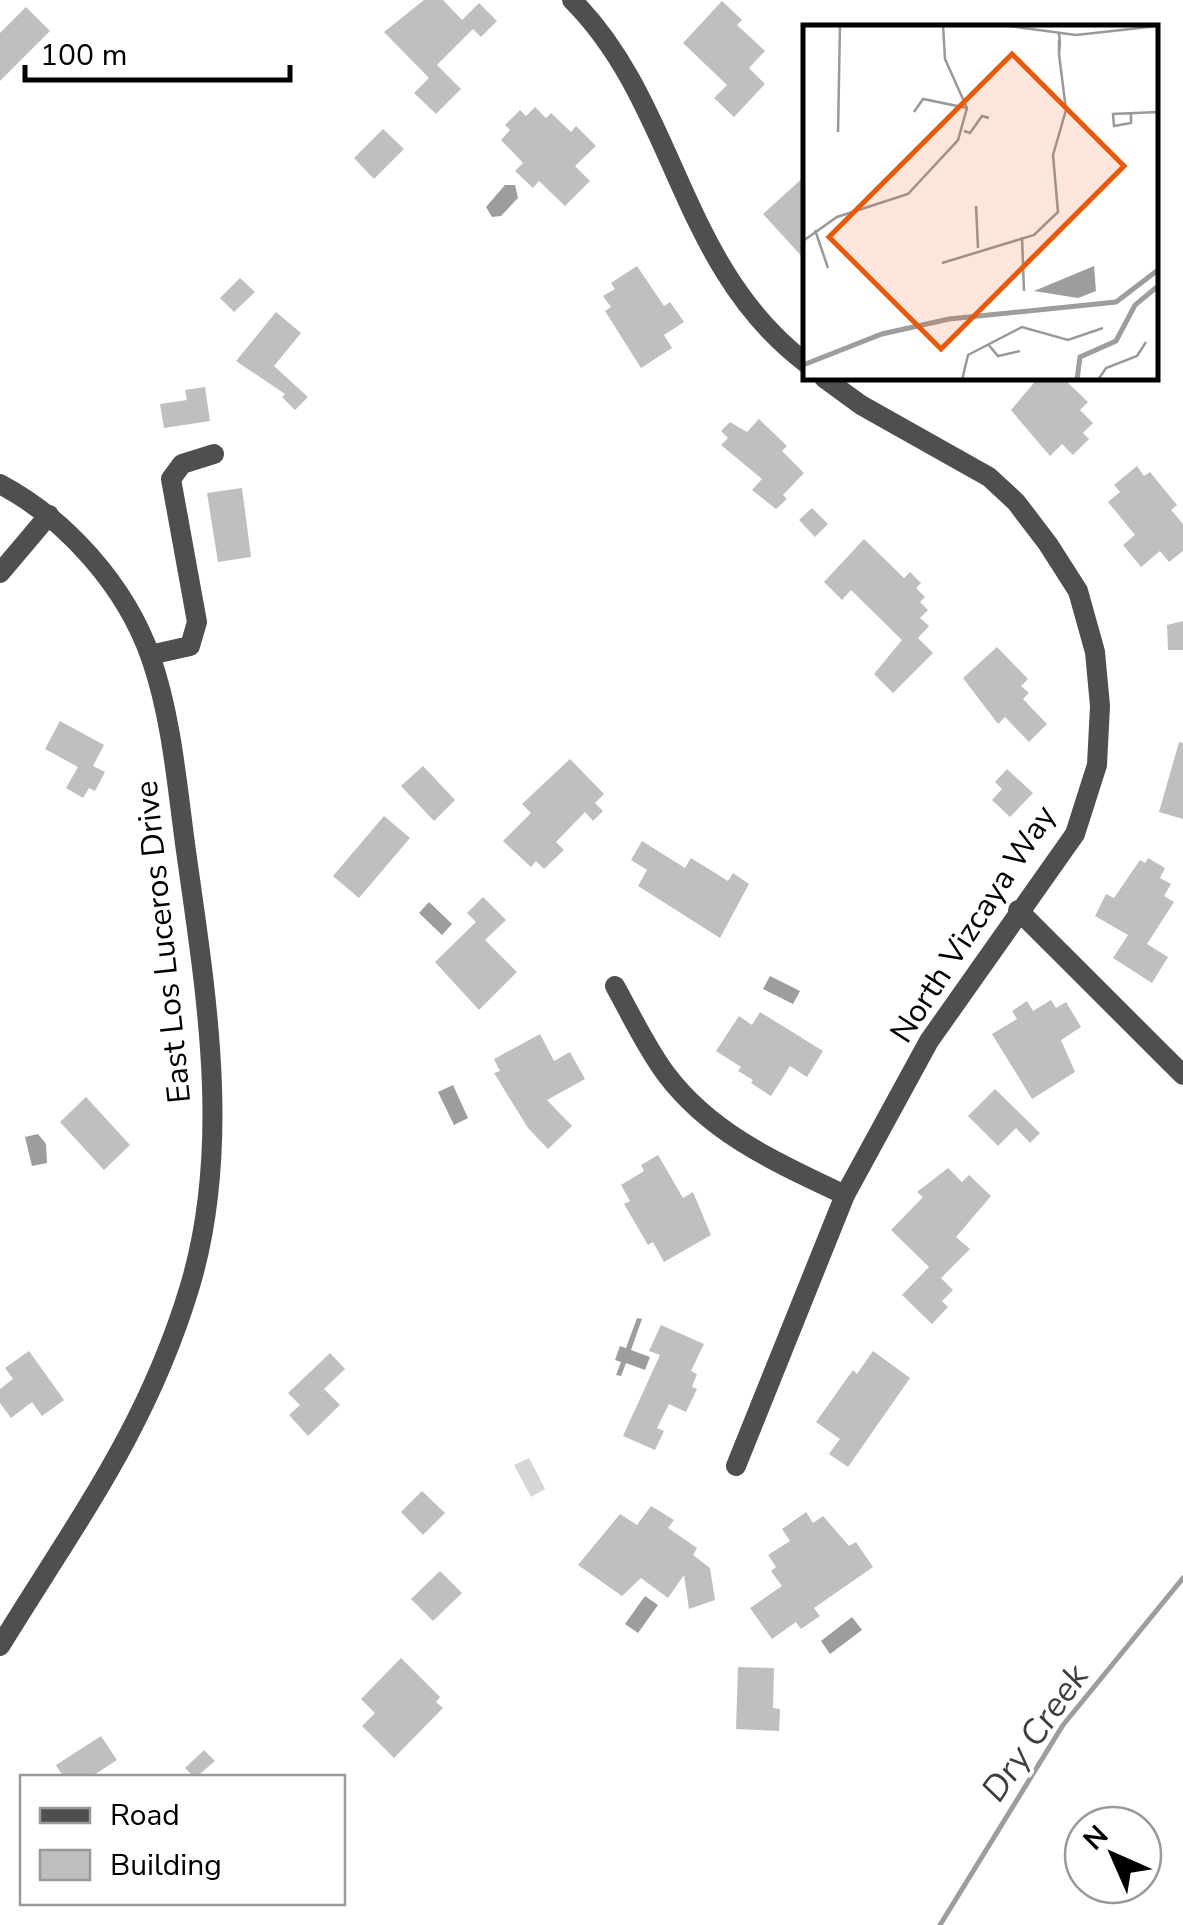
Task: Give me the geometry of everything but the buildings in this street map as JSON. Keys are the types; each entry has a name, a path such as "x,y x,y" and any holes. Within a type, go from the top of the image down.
{"street":[{"path":"572,0 626,73 658,132 680,192 727,277 754,313 803,360"},
{"name":"North Vizcaya Way","path":"736,1466 845,1196 930,1041 1074,834 1097,766 1100,706 1094,652 1078,591 1016,502 989,477 861,405 827,380"},
{"path":"150,655 190,646 196,637 197,622 171,479 182,464 214,454"},
{"name":"East Los Luceros Drive","path":"0,484 49,515 118,593 150,655 170,730 212,1052 206,1203 191,1282 162,1368 129,1442 0,1646"},
{"path":"0,573 49,515"},
{"path":"1018,910 1183,1075"},
{"path":"614,986 665,1072 698,1110 748,1148 845,1196"}],"shaded area":[{"path":"505,185 515,185 518,198 501,216 492,217 486,207"},
{"path":"429,902 452,924 442,935 419,913"},
{"path":"770,976 800,991 793,1004 763,989"},
{"path":"453,1085 468,1118 454,1125 438,1092"},
{"path":"38,1134 46,1144 47,1163 32,1166 25,1137"},
{"path":"637,1318 642,1319 631,1350 650,1357 645,1370 626,1363 621,1376 616,1375 621,1362 615,1360 620,1346 626,1348"},
{"path":"529,1458 545,1489 531,1497 514,1465"},
{"path":"645,1596 658,1605 638,1633 625,1624"},
{"path":"852,1617 862,1630 830,1654 821,1641"}],"waterway":[{"name":"Dry Creek","path":"940,1925 1063,1725 1183,1578"}]}
